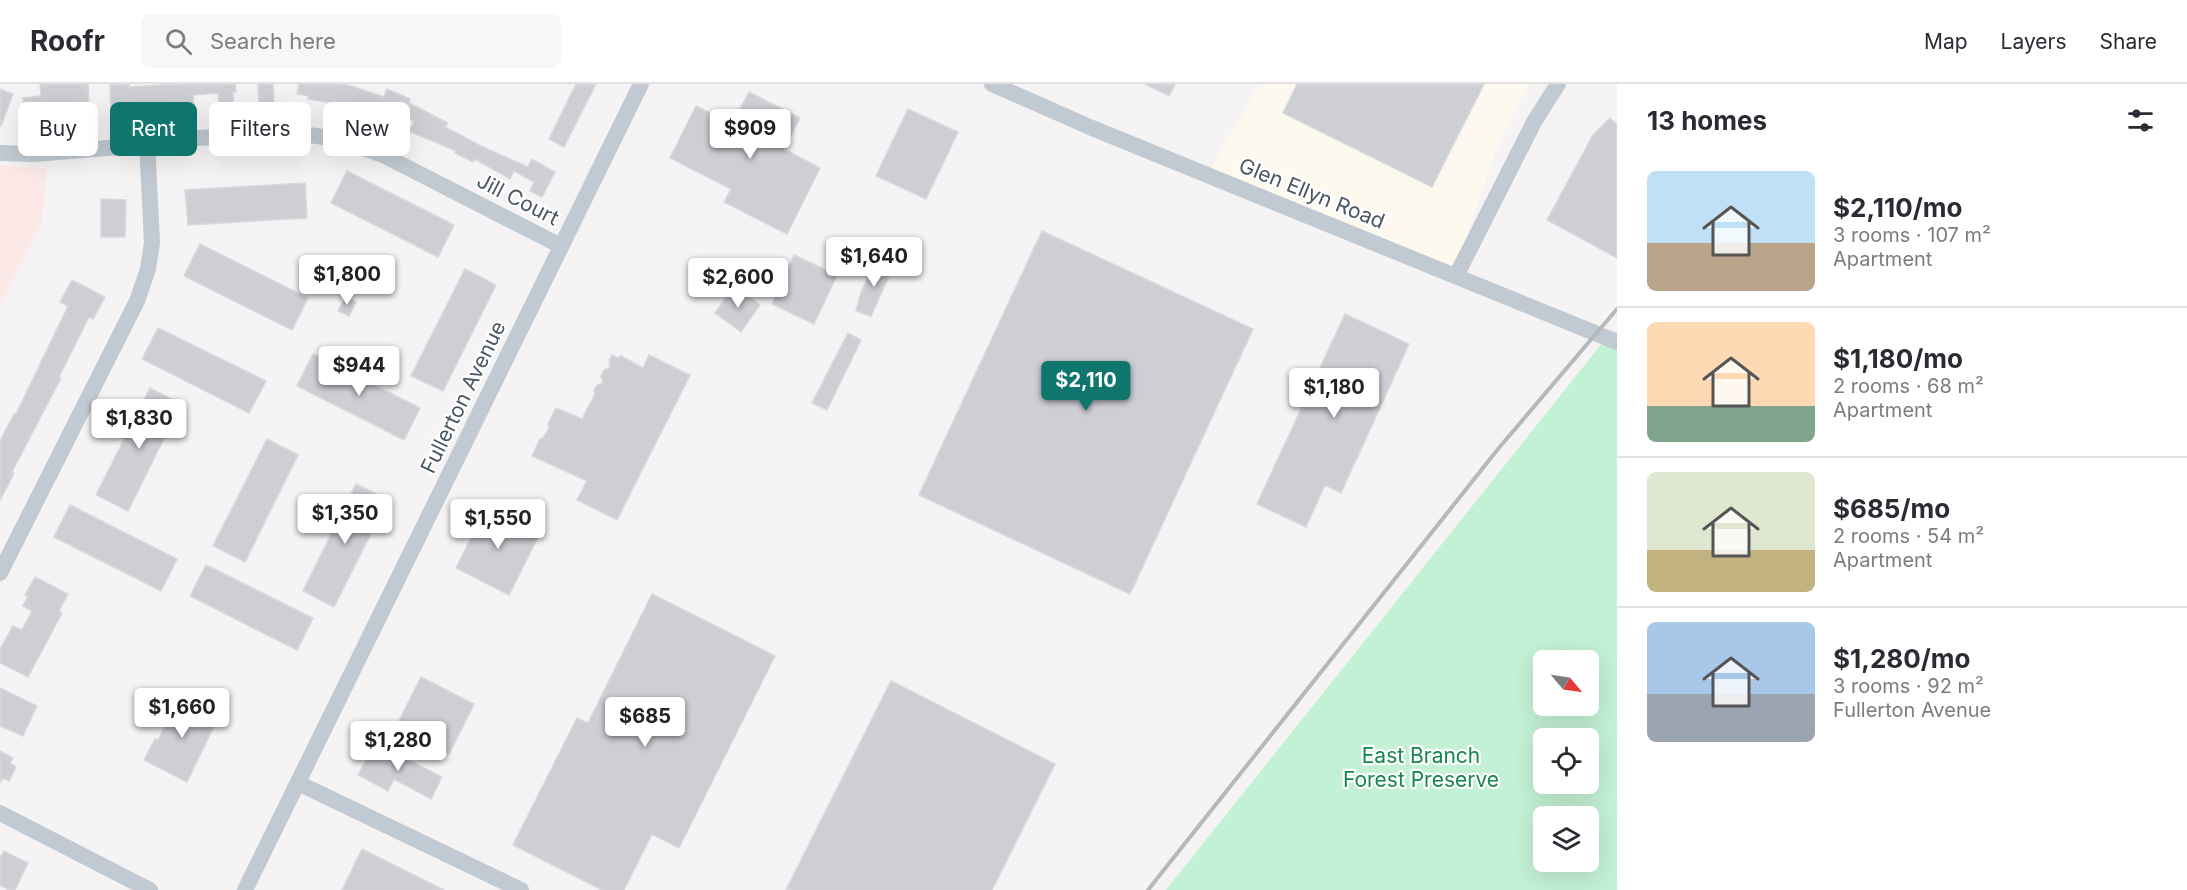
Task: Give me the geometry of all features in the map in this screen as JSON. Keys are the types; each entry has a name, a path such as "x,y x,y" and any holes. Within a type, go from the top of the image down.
{"street":[{"name":"Fullerton Avenue","path":"245,890 641,84"},
{"name":"Glen Ellyn Road","path":"992,84 1092,128 1617,342"},
{"path":"1456,276 1534,122 1558,84"},
{"name":"Jill Court","path":"197,138 279,133 318,136 348,143 383,155 561,246"},
{"name":"Jill Court","path":"0,153 33,154 110,148"},
{"path":"0,573 137,301 148,269 153,232 148,156"},
{"path":"298,783 521,890"},
{"path":"0,813 150,890"}],"shaded area":[{"path":"1259,84 1529,84 1499,143 1455,270 1210,171"},
{"path":"0,165 47,169 42,221 0,305"}],"green space":[{"name":"East Branch Forest Preserve","path":"1603,342 1617,348 1617,890 1166,890"}],"building":[{"path":"40,84 88,84 89,102 23,102 23,98 41,96"},
{"path":"129,84 129,87 235,84 236,92 233,92 234,102 219,102 218,93 193,95 194,102 111,102 110,85"},
{"path":"258,84 273,84 274,102 259,102"},
{"path":"299,84 345,84 384,97 387,89 410,99 409,102 326,102 308,99 309,96 297,94"},
{"path":"576,84 596,84 564,147 549,139"},
{"path":"1145,84 1175,84 1169,96"},
{"path":"1297,84 1484,84 1432,187 1283,113"},
{"path":"0,89 13,94 1,126 0,126"},
{"path":"749,92 800,118 784,149 820,168 787,234 724,202 731,189 670,158 696,106 732,124"},
{"path":"410,104 448,123 445,127 481,146 528,167 532,159 555,172 542,197 530,191 534,182 514,171 510,179 475,159 473,162 455,153 456,151 410,131 414,121 410,119"},
{"path":"908,109 958,132 926,199 876,176"},
{"path":"1610,118 1617,125 1617,258 1547,220 1593,135"},
{"path":"347,171 454,225 438,257 331,203"},
{"path":"305,183 307,218 188,225 185,190"},
{"path":"101,199 126,200 125,237 101,237"},
{"path":"1042,231 1253,329 1130,594 919,495"},
{"path":"200,244 308,298 292,330 184,276"},
{"path":"794,255 837,275 814,324 772,304"},
{"path":"877,259 893,267 871,316 856,311 861,292"},
{"path":"465,269 496,285 443,391 411,376"},
{"path":"72,280 105,297 93,319 89,317 59,377 61,378 12,472 14,473 0,501 0,441 16,414 68,306 60,302"},
{"path":"734,286 760,305 741,332 715,313"},
{"path":"346,296 356,302 349,316 338,311"},
{"path":"1345,314 1409,344 1341,493 1325,485 1306,527 1257,504"},
{"path":"158,328 266,381 249,413 142,359"},
{"path":"848,333 861,340 827,410 812,403"},
{"path":"313,354 420,408 404,440 297,386"},
{"path":"612,355 618,358 621,356 643,368 649,355 690,375 617,520 577,500 587,481 532,456 540,439 549,428 548,424 556,408 582,419 595,394 594,390 597,385 603,383 601,376 604,370 610,367 609,361"},
{"path":"150,388 181,404 128,511 96,495"},
{"path":"267,439 298,455 245,562 213,546"},
{"path":"356,484 388,500 334,607 303,591"},
{"path":"488,504 541,531 509,595 456,568"},
{"path":"70,505 177,559 161,591 54,537"},
{"path":"206,565 313,618 297,650 190,596"},
{"path":"35,577 68,594 59,611 62,613 28,677 0,663 0,649 13,626 22,630 32,611 23,606 28,596 25,595"},
{"path":"652,594 775,656 679,848 652,834 624,890 602,890 513,845 577,718 588,723"},
{"path":"421,677 474,704 449,754 396,727"},
{"path":"891,681 1055,764 992,890 786,890"},
{"path":"0,688 37,706 23,736 0,726"},
{"path":"176,695 219,716 187,782 144,760 155,739 158,740 169,718 165,717"},
{"path":"375,743 442,777 431,799 394,779 388,791 358,775"},
{"path":"0,751 13,758 10,763 16,767 9,781 3,778 0,783"},
{"path":"362,849 444,890 342,890"},
{"path":"4,851 28,863 15,890 9,890 0,885 0,858"}],"railway":[{"path":"1148,890 1498,449 1617,309"}]}
